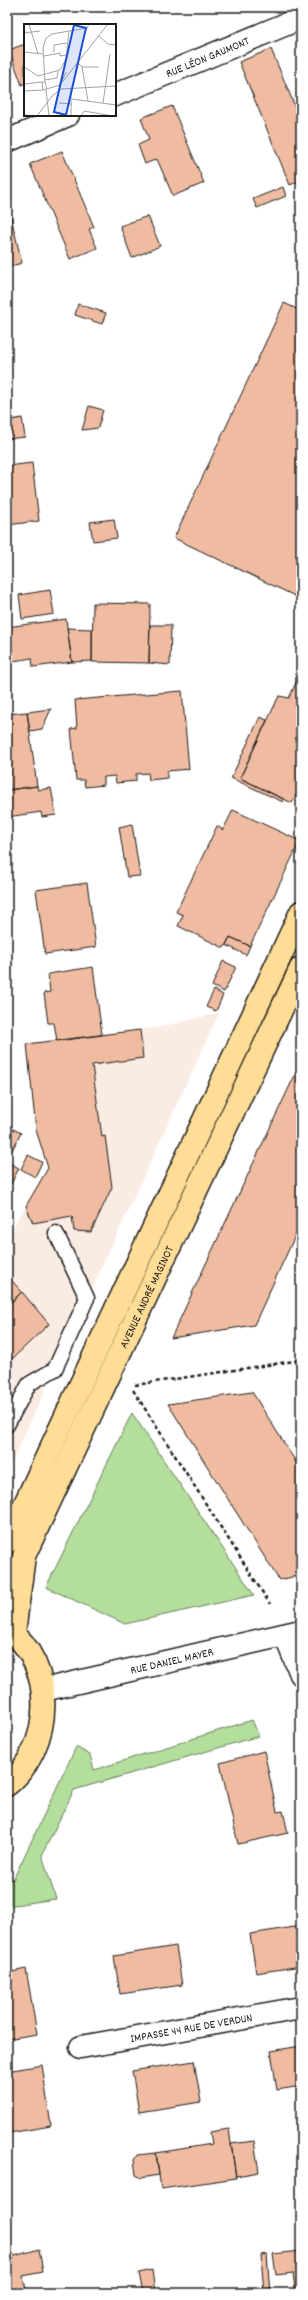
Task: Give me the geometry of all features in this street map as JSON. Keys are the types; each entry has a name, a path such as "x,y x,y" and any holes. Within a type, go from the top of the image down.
{"main road":[{"name":"AVENUE ANDRÉ MAGINOT","path":"7,1542 301,912"},
{"name":"AVENUE ANDRÉ MAGINOT","path":"10,1630 24,1556 301,968"},
{"path":"7,1785 17,1777 34,1751 44,1721 43,1690 33,1659 10,1630"}],"street":[{"name":"RUE LÉON GAUMONT","path":"116,95 301,18"},
{"path":"7,141 66,116"},
{"path":"293,1633 301,1674"},
{"name":"RUE DANIEL MAYER","path":"43,1690 293,1633"},
{"name":"IMPASSE 44 RUE DE VERDUN","path":"80,2047 301,2008"}],"lane":[{"path":"7,1425 29,1384 55,1369 86,1298 56,1233"}],"path":[{"path":"270,1604 131,1386 301,1360"}],"shaded area":[{"path":"219,1013 7,1472 7,1238 48,1168 36,1130 27,1044 160,1027"}],"green space":[{"path":"132,1413 254,1595 125,1624 46,1587"},
{"path":"252,1720 259,1736 74,1790 42,1855 56,1899 7,1906 7,1878 13,1880 76,1747 90,1755 94,1770"}],"building":[{"path":"24,44 24,84 22,85 9,50"},
{"path":"271,49 301,121 301,180 290,185 239,62"},
{"path":"172,106 204,183 173,196 157,159 145,164 138,145 149,140 141,118"},
{"path":"62,151 94,227 89,229 97,248 70,259 30,164"},
{"path":"283,187 286,196 257,208 253,199"},
{"path":"8,205 22,263 7,267 7,206"},
{"path":"148,216 160,246 132,258 120,226"},
{"path":"284,303 301,311 301,599 174,538"},
{"path":"78,304 106,313 102,324 75,315"},
{"path":"89,406 103,410 98,428 82,430"},
{"path":"22,418 25,437 7,439 7,421"},
{"path":"32,463 39,521 7,525 7,466"},
{"path":"114,519 117,538 93,541 90,522"},
{"path":"50,590 54,614 22,619 19,595"},
{"path":"93,603 150,604 149,663 92,662"},
{"path":"66,619 72,662 33,667 32,658 7,662 7,627"},
{"path":"150,625 171,625 170,665 149,663"},
{"path":"67,628 92,629 92,661 72,662"},
{"path":"300,674 301,798 296,795 292,803 240,778 279,696 289,698"},
{"path":"182,691 189,769 167,771 167,778 149,780 148,773 136,774 136,781 116,783 115,776 104,777 104,785 85,787 84,780 76,780 71,729 77,728 75,700"},
{"path":"51,709 42,729 30,731 27,712"},
{"path":"27,712 37,786 9,790 7,767 7,714"},
{"path":"260,717 267,720 240,778 283,799 283,802 231,778"},
{"path":"37,786 38,790 51,788 56,815 42,817 41,812 7,817 7,790"},
{"path":"233,810 300,841 250,946 230,937 224,948 178,926 183,915 176,912 217,826 223,830"},
{"path":"132,824 140,876 127,877 119,827"},
{"path":"87,883 96,947 45,954 36,890"},
{"path":"230,937 250,946 246,955 226,945"},
{"path":"223,961 236,967 224,992 212,986"},
{"path":"93,967 102,1035 57,1041 54,1023 48,1023 44,993 50,992 48,974"},
{"path":"214,990 223,995 216,1011 206,1007"},
{"path":"140,1030 143,1058 92,1065 102,1137 105,1136 112,1187 91,1232 74,1231 72,1216 33,1223 26,1206 48,1168 36,1130 27,1044"},
{"path":"301,1062 301,1223 254,1325 171,1338"},
{"path":"7,1126 21,1133 7,1160"},
{"path":"28,1155 42,1162 35,1177 21,1169"},
{"path":"7,1162 19,1168 11,1184 7,1182"},
{"path":"12,1281 22,1292 8,1305 7,1286"},
{"path":"22,1292 49,1324 12,1359 7,1352 7,1306"},
{"path":"252,1392 301,1470 301,1575 279,1580 168,1404"},
{"path":"264,1751 277,1812 283,1811 288,1833 238,1844 220,1763"},
{"path":"301,1926 301,1966 256,1973 250,1934"},
{"path":"176,1946 182,1985 120,1994 114,1956"},
{"path":"26,1969 37,2034 7,2039 7,1973"},
{"path":"301,2046 301,2086 277,2090 271,2051"},
{"path":"194,2061 201,2102 139,2112 132,2071"},
{"path":"42,2065 51,2126 9,2133 7,2071"},
{"path":"229,2129 236,2178 161,2189 156,2153 212,2144 210,2132"},
{"path":"254,2141 259,2172 236,2176 231,2144"},
{"path":"156,2153 159,2175 141,2178 136,2175 134,2160 137,2155"},
{"path":"39,2249 43,2272 23,2276 27,2293 7,2293 7,2258"},
{"path":"301,2251 301,2289 295,2290 293,2273 276,2275 273,2254"},
{"path":"267,2254 270,2293 264,2293 261,2255"},
{"path":"152,2270 155,2293 143,2293 139,2273"}]}
